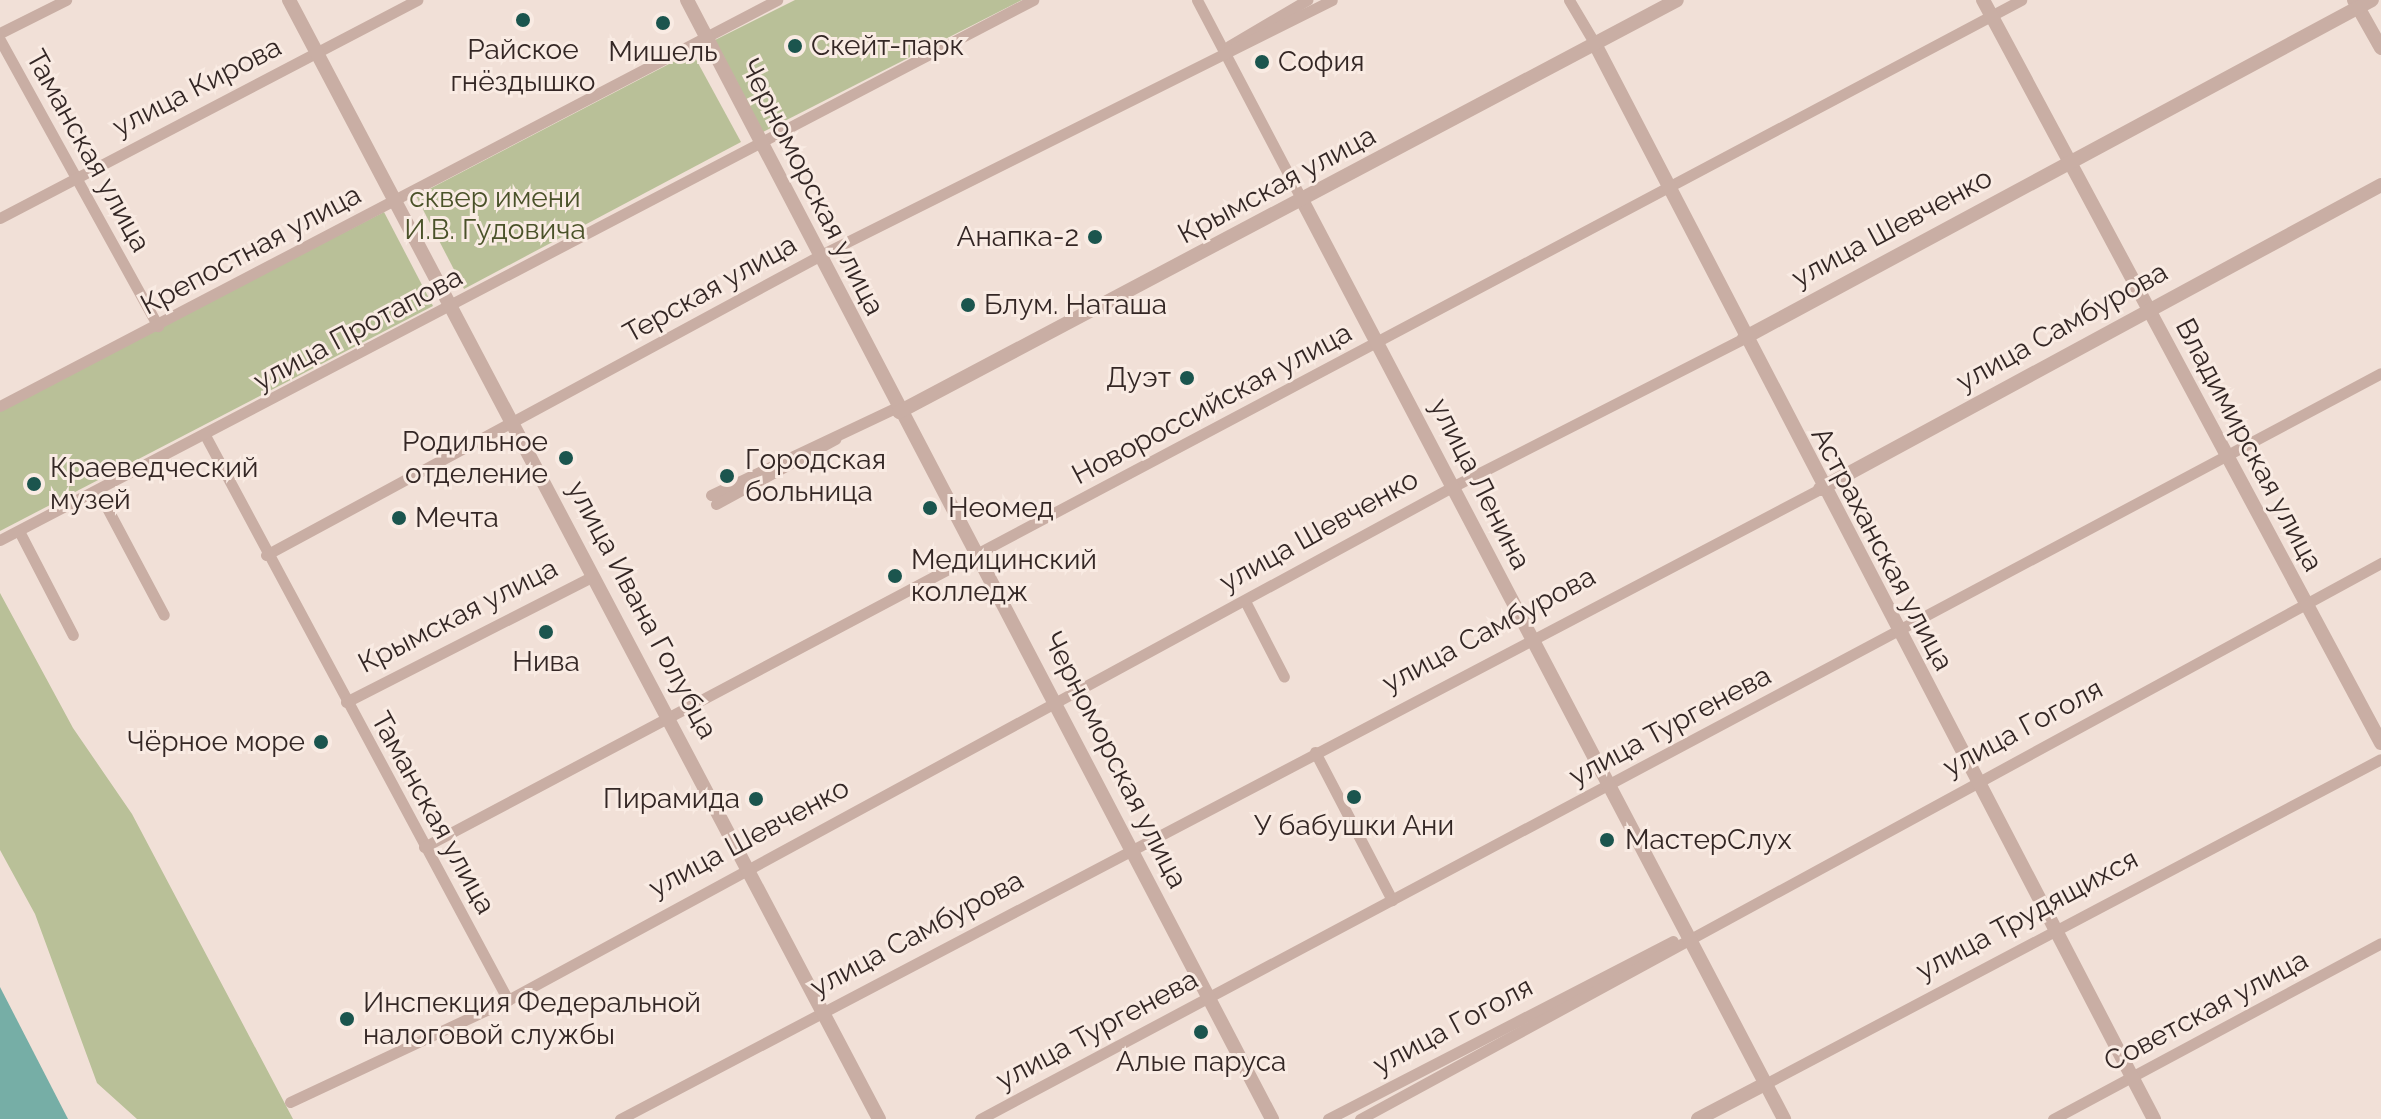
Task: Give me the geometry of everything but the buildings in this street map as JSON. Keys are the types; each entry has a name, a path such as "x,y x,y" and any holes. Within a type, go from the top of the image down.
{"street":[{"path":"0,33 66,0"},
{"name":"улица Ивана Голубца","path":"289,0 395,202 454,306 593,576 673,720 746,868 879,1119"},
{"name":"улица Кирова","path":"0,218 417,0"},
{"name":"Черноморская улица","path":"687,0 898,409 979,555 1272,1119"},
{"name":"Крепостная улица","path":"0,406 777,0"},
{"name":"улица Протапова","path":"0,540 206,437 1033,0"},
{"name":"улица Ленина","path":"1197,0 1784,1119"},
{"name":"Терская улица","path":"1224,50 1307,0"},
{"name":"Терская улица","path":"266,555 515,427 819,256 1224,50 1332,0"},
{"name":"Астраханская улица","path":"1569,0 1595,44 1667,192 1820,489 2154,1119"},
{"name":"Крымская улица","path":"714,500 898,409 1302,200 1677,0"},
{"name":"Владимирская улица","path":"1983,0 2304,605 2381,743"},
{"name":"Новороссийская улица","path":"424,847 673,720 1667,192 2021,0"},
{"name":"улица Шевченко","path":"290,1102 508,1000 1454,486 1744,338 2356,4 2372,0"},
{"path":"2356,4 2381,48"},
{"name":"Таманская улица","path":"0,40 73,178 158,326"},
{"name":"улица Самбурова","path":"620,1119 1530,637 1820,489 2381,185"},
{"name":"улица Тургенева","path":"980,1119 1896,634 2381,373"},
{"name":"Таманская улица","path":"206,437 266,555 508,1000"},
{"path":"98,491 164,615"},
{"path":"19,531 73,635"},
{"name":"улица Гоголя","path":"1328,1119 1688,935 2381,563"},
{"name":"Крымская улица","path":"346,702 593,576"},
{"path":"1245,601 1284,677"},
{"path":"1315,752 1392,900"},
{"name":"улица Трудящихся","path":"1698,1119 2053,929 2381,759"},
{"name":"улица Гоголя","path":"1360,1119 1648,964 1688,935"},
{"name":"Советская улица","path":"2053,1119 2381,943"}],"green space":[{"path":"795,0 1022,0 763,132 715,40"},
{"name":"сквер имени И.В. Гудовича","path":"692,52 741,142 464,289 416,196"},
{"path":"384,212 433,306 0,531 0,409"},
{"path":"0,593 73,728 132,814 293,1119 137,1119 97,1083 35,914 0,850"}],"water":[{"path":"0,987 68,1119 0,1119"}],"place":[{"name":"Райское гнёздышко","path":"523,20"},
{"name":"Мишель","path":"663,23"},
{"name":"Скейт-парк","path":"795,46"},
{"name":"София","path":"1262,62"},
{"name":"Анапка-2","path":"1095,237"},
{"name":"Блум. Наташа","path":"968,305"},
{"name":"Дуэт","path":"1187,378"},
{"name":"Родильное отделение","path":"566,458"},
{"name":"Городская больница","path":"727,476"},
{"name":"Краеведческий музей","path":"34,484"},
{"name":"Неомед","path":"930,508"},
{"name":"Мечта","path":"399,518"},
{"name":"Медицинский колледж","path":"895,576"},
{"name":"Нива","path":"546,632"},
{"name":"Чёрное море","path":"321,742"},
{"name":"У бабушки Ани","path":"1354,797"},
{"name":"Пирамида","path":"756,799"},
{"name":"МастерСлух","path":"1607,840"},
{"name":"Инспекция Федеральной налоговой службы","path":"347,1019"},
{"name":"Алые паруса","path":"1201,1032"}]}
